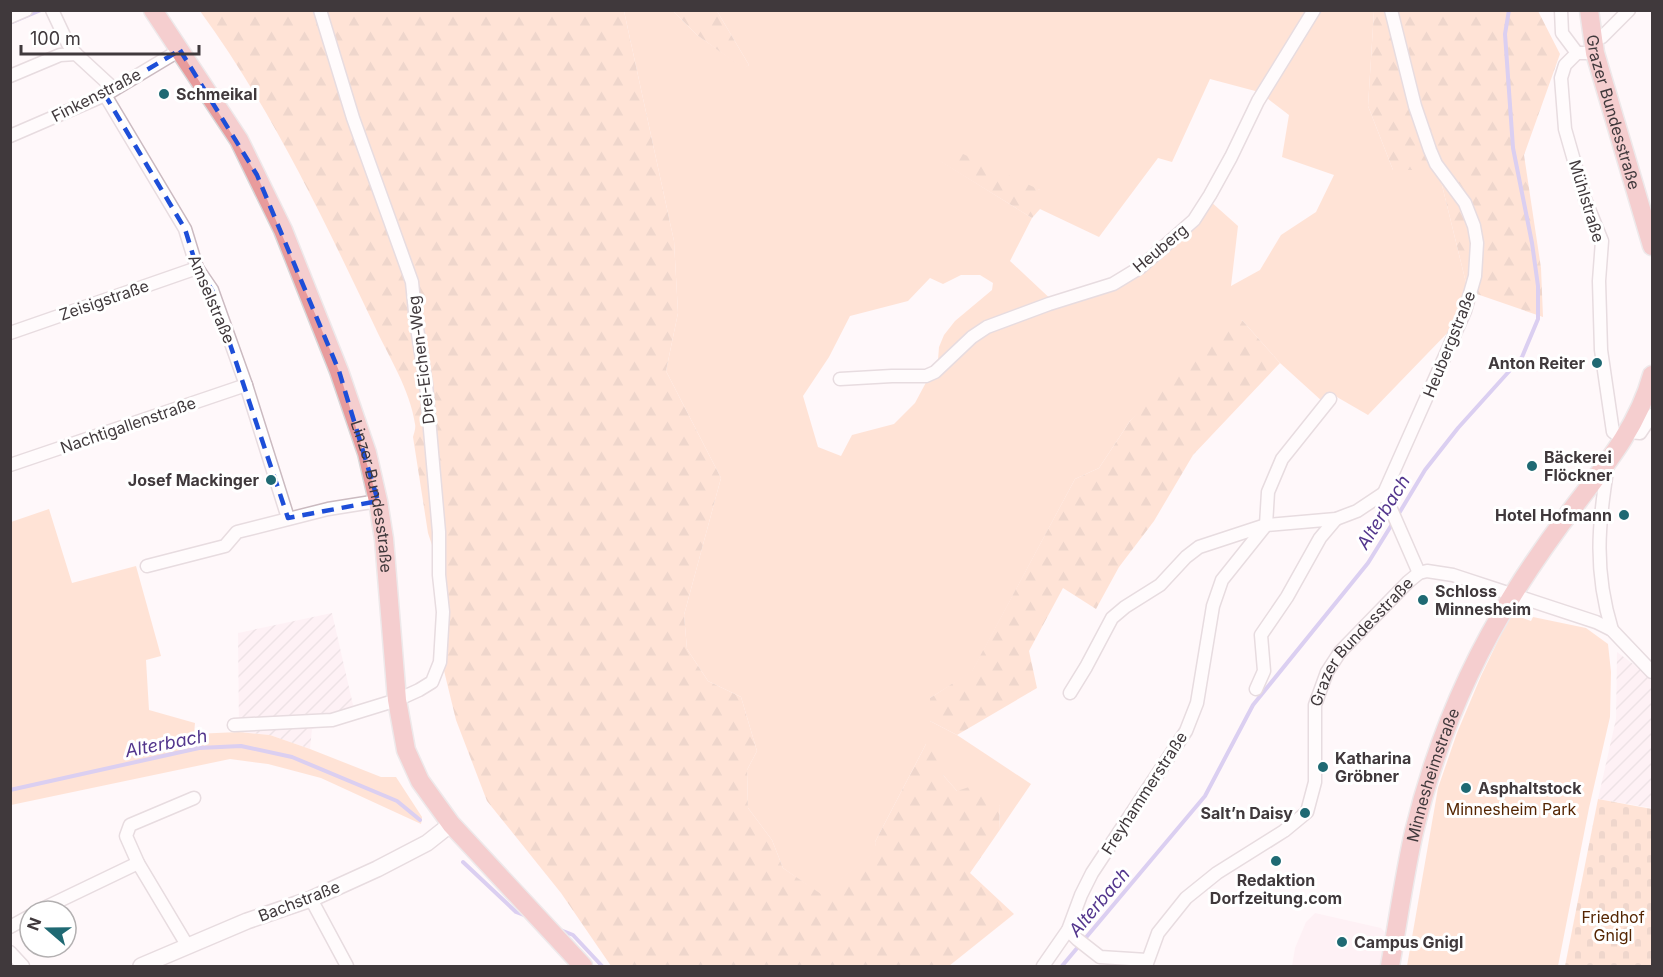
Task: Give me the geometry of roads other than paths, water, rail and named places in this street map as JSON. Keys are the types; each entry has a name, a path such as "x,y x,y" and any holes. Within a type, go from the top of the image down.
{"main road":[{"name":"Linzer Bundesstraße","path":"153,10 239,140 283,230 339,371 367,453 378,501 386,561 397,700 406,750 420,781 451,824 583,966"},
{"name":"Grazer Bundesstraße","path":"1589,10 1588,49 1653,246"},
{"path":"1512,595 1547,542 1626,435 1647,395 1653,375"},
{"name":"Minnesheimstraße","path":"1390,966 1414,834 1437,754 1466,684 1512,595"}],"street":[{"path":"10,17 26,10"},
{"name":"Amselstraße","path":"52,10 75,54 110,92 185,229 197,268 212,290 246,384 288,518"},
{"name":"Drei-Eichen-Weg","path":"320,10 353,118 412,282 426,384 439,532 439,575 443,612 440,663 432,682 397,700"},
{"name":"Heuberg","path":"840,380 926,376 935,372 972,337 987,327 1113,284 1141,267 1194,220 1231,157 1258,101 1314,10"},
{"name":"Heubergstraße","path":"1384,493 1465,311 1475,276 1477,243 1474,226 1465,202 1436,164 1430,150 1415,106 1391,10"},
{"path":"1561,10 1562,33 1588,49"},
{"name":"Mühlstraße","path":"1626,435 1613,432 1601,350 1599,281 1602,241 1585,199 1565,129 1562,78 1565,65 1602,37 1629,10"},
{"name":"Finkenstraße","path":"10,136 110,92 180,50"},
{"path":"10,76 60,55 75,54"},
{"name":"Zeisigstraße","path":"10,333 197,268"},
{"name":"Nachtigallenstraße","path":"10,465 246,384"},
{"path":"1266,525 1268,492 1282,459 1330,399"},
{"path":"1626,435 1640,433 1653,415"},
{"path":"1609,460 1599,538 1603,599 1612,630 1653,672"},
{"path":"1070,693 1112,618 1160,585 1185,557 1199,547 1266,525 1336,519 1358,511 1384,493 1419,573"},
{"path":"147,566 225,546 237,532 328,509 378,501"},
{"path":"1257,689 1264,671 1261,635 1296,582 1320,538 1336,519"},
{"name":"Freyhammerstraße","path":"1043,966 1072,934 1081,895 1092,873 1186,732 1197,703 1213,606 1222,580 1266,525"},
{"name":"Grazer Bundesstraße","path":"1147,963 1158,933 1186,898 1217,873 1284,831 1307,812 1315,782 1315,705 1327,672 1340,652 1419,573 1427,571 1479,582 1512,595 1569,612 1612,630"},
{"path":"234,725 332,720 397,700"},
{"path":"188,945 138,863 126,836 130,825 194,798"},
{"name":"Bachstraße","path":"141,966 247,921 310,899 427,843 451,824"},
{"path":"63,899 138,863"},
{"path":"310,899 347,966"},
{"path":"1072,934 1088,948 1097,962 1147,963"},
{"path":"10,952 24,966"}],"waterway":[{"path":"10,23 41,10"},
{"name":"Alterbach","path":"1398,515 1425,470 1458,428 1522,357 1538,319 1538,286 1532,243 1513,148 1505,34 1509,10"},
{"name":"Alterbach","path":"1062,966 1205,796 1253,705 1368,563 1394,521"},
{"name":"Alterbach","path":"10,790 199,748 241,746 292,757 397,801 420,820"},
{"name":"Alterbach","path":"463,862 516,912 529,917"},
{"name":"Alterbach","path":"558,929 573,935 602,966"}],"place":[{"name":"Schmeikal","path":"164,94"},
{"name":"Anton Reiter","path":"1597,363"},
{"name":"Bäckerei Flöckner","path":"1532,466"},
{"name":"Josef Mackinger","path":"271,480"},
{"name":"Hotel Hofmann","path":"1624,515"},
{"name":"Schloss Minnesheim","path":"1423,600"},
{"name":"Katharina Gröbner","path":"1323,767"},
{"name":"Asphaltstock","path":"1466,788"},
{"name":"Salt’n Daisy","path":"1305,813"},
{"name":"Redaktion Dorfzeitung.com","path":"1276,861"},
{"name":"Campus Gnigl","path":"1342,942"}],"park label":[{"name":"Minnesheim Park","path":"1511,809"},
{"name":"Friedhof Gnigl","path":"1613,926"}]}
